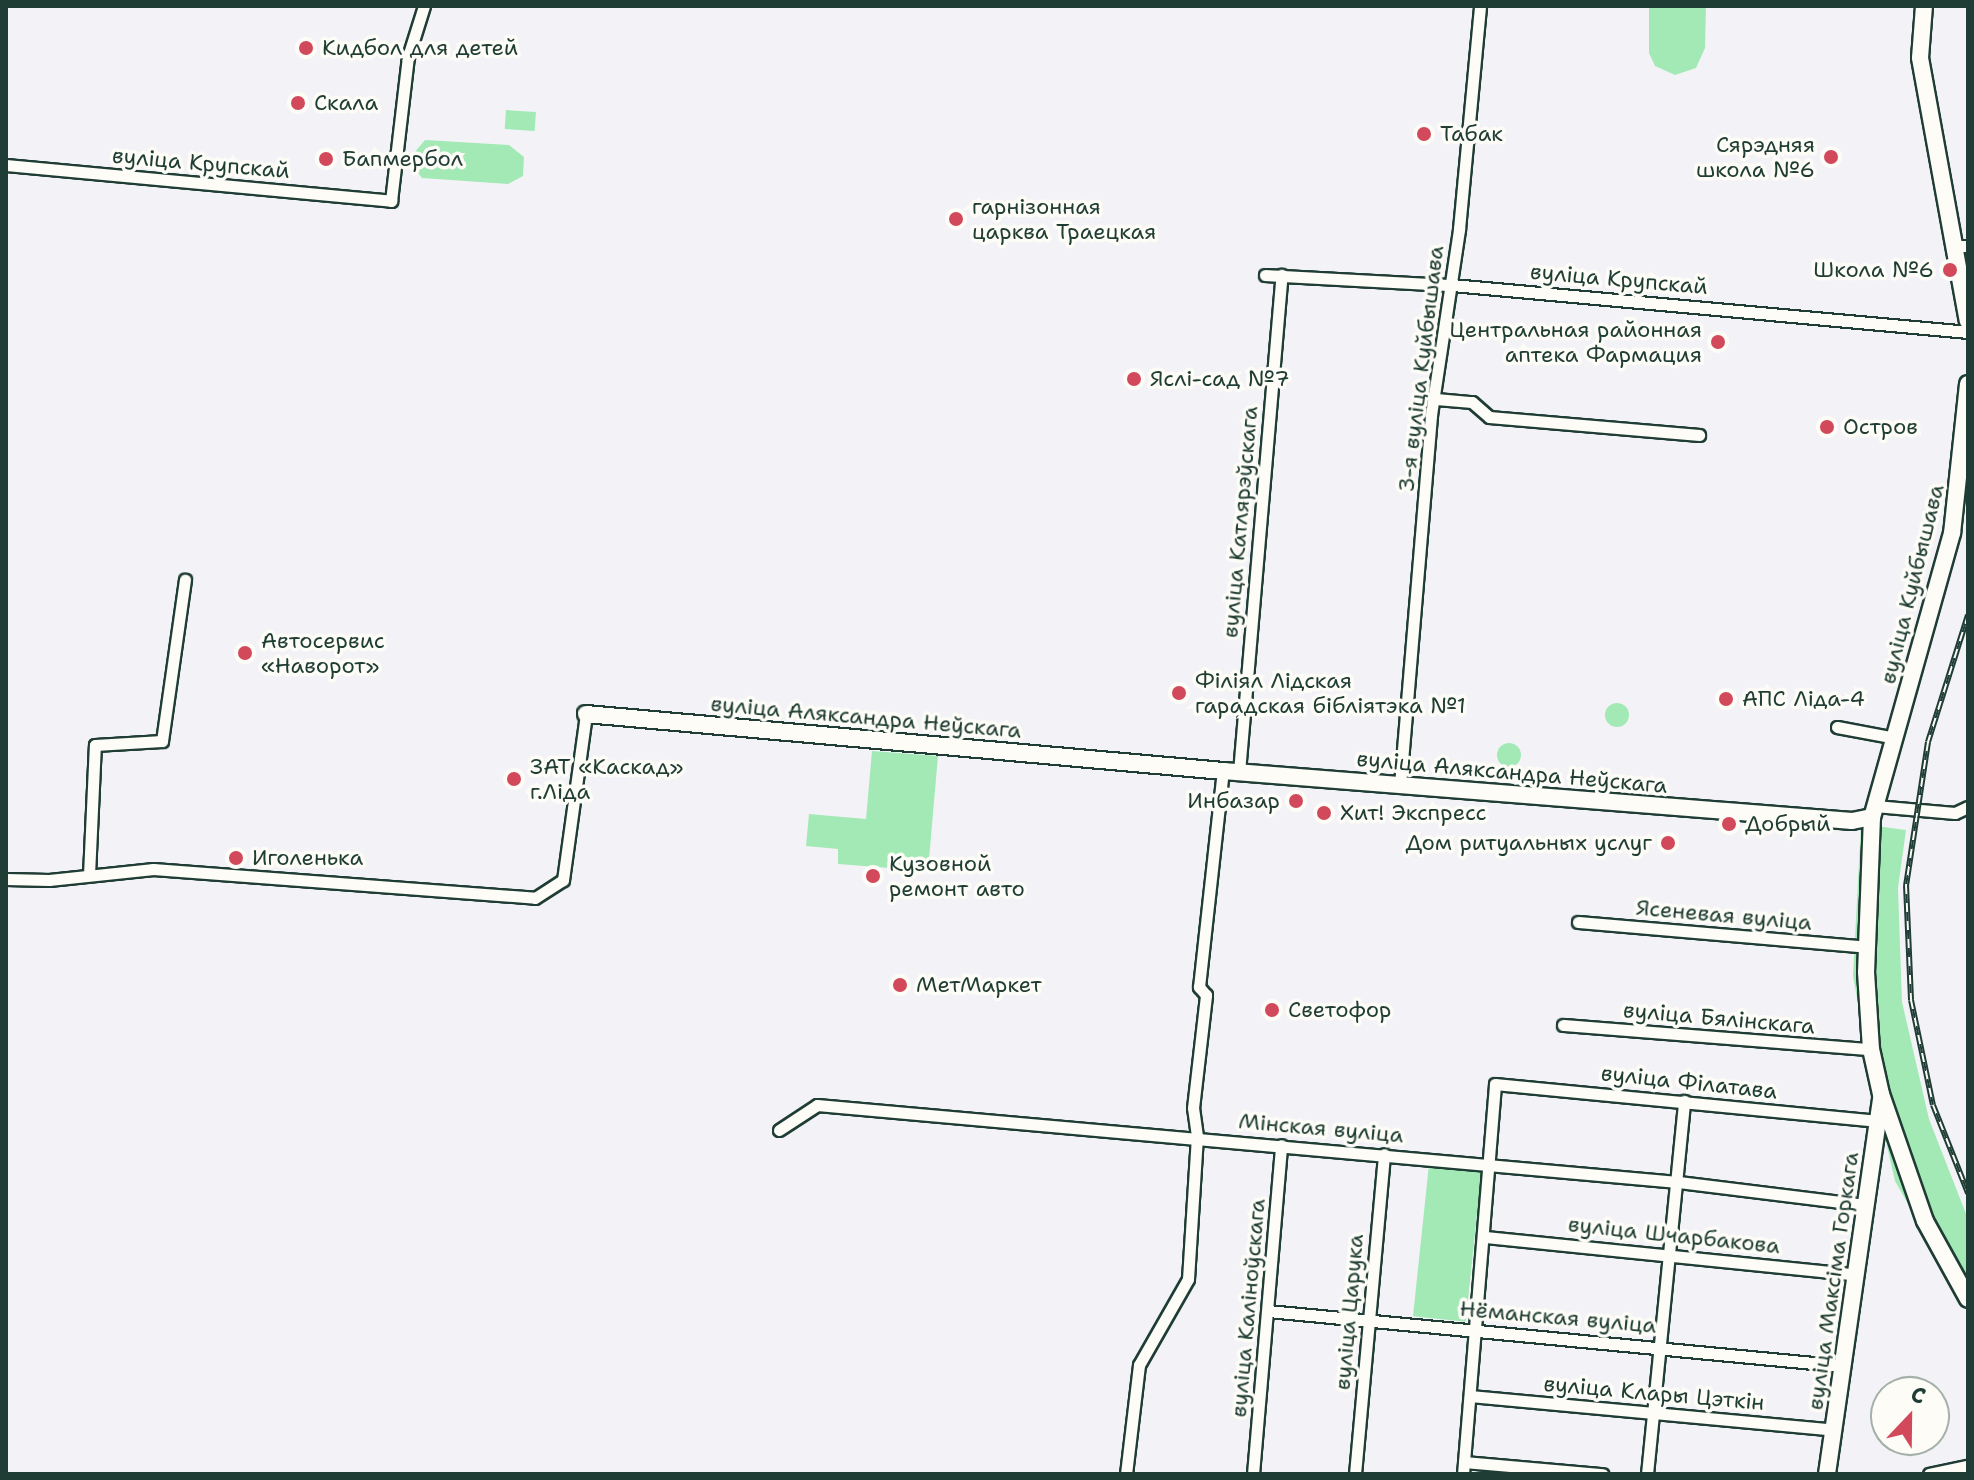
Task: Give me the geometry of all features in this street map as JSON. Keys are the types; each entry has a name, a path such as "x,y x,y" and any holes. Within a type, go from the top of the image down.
{"street":[{"name":"вуліца Крупскай","path":"6,165 391,201 408,57 424,6"},
{"name":"3-я вуліца Куйбышава","path":"1400,785 1436,399 1452,285 1480,6"},
{"path":"1924,6 1920,58 1962,246 1968,321"},
{"name":"вуліца Крупскай","path":"1265,275 1452,285 1968,332"},
{"name":"вуліца Катлярэўскага","path":"1126,1474 1139,1365 1188,1279 1197,1136 1193,1108 1206,995 1199,987 1231,772 1282,275"},
{"name":"вуліца Куйбышава","path":"1968,384 1952,533 1873,811 1867,947 1871,1049 1881,1094 1902,1162 1925,1221 1968,1299"},
{"path":"1436,399 1472,402 1489,417 1699,435"},
{"path":"89,875 95,745 162,741 185,580"},
{"name":"вуліца Аляксандра Неўскага","path":"6,879 153,869 535,898 563,880 586,714 1231,772 1852,821 1873,811 1955,813 1968,807"},
{"path":"1837,727 1895,738"},
{"name":"Ясеневая вуліца","path":"1578,922 1867,947"},
{"name":"вуліца Бялінскага","path":"1563,1025 1871,1049"},
{"name":"вуліца Філатава","path":"1490,1164 1495,1084 1878,1121"},
{"name":"вуліца Максіма Горкага","path":"1827,1474 1881,1094"},
{"path":"1647,1474 1684,1101"},
{"name":"Мінская вуліца","path":"779,1130 817,1105 1197,1136 1678,1182 1866,1205"},
{"name":"вуліца Каліноўскага","path":"1253,1474 1281,1145"},
{"name":"вуліца Царука","path":"1355,1474 1384,1154"},
{"path":"1870,1179 1881,1169 1902,1162"},
{"path":"1490,1164 1464,1468 1602,1474"},
{"name":"вуліца Шчарбакова","path":"1486,1237 1857,1275"},
{"name":"Нёманская вуліца","path":"1268,1311 1661,1346 1844,1366"},
{"name":"вуліца Клары Цэткін","path":"1470,1396 1834,1430"},
{"path":"1929,1474 1968,1466"}],"green space":[{"path":"1649,6 1706,6 1705,48 1696,68 1675,75 1655,66 1649,53"},
{"path":"506,110 536,112 535,131 505,129"},
{"path":"425,140 509,145 524,157 523,176 508,184 422,178 408,160"},
{"path":"1617,703 1626,706 1629,715 1626,724 1617,727 1608,724 1605,715 1608,706"},
{"path":"1509,743 1518,746 1521,755 1518,764 1509,767 1500,764 1497,755 1500,746"},
{"path":"872,751 938,756 928,871 838,864 838,849 806,846 809,814 866,819"},
{"path":"1861,824 1906,830 1898,888 1902,1002 1929,1119 1968,1219 1968,1310 1895,1181 1874,1089 1853,976"},
{"path":"1429,1164 1482,1170 1466,1322 1413,1316"}],"railway":[{"path":"1968,615 1928,742 1906,885 1911,1000 1933,1105 1968,1193"}],"place":[{"name":"Кидбол для детей","path":"306,48"},
{"name":"Скала","path":"298,103"},
{"name":"Табак","path":"1424,134"},
{"name":"Сярэдняя школа №6","path":"1831,157"},
{"name":"Бапмербол","path":"326,159"},
{"name":"гарнізонная царква Траецкая","path":"956,219"},
{"name":"Школа №6","path":"1950,270"},
{"name":"Центральная районная аптека Фармация","path":"1718,342"},
{"name":"Яслі-сад №7","path":"1134,379"},
{"name":"Остров","path":"1827,427"},
{"name":"Автосервис «Наворот»","path":"245,653"},
{"name":"Філіял Лідская гарадская бібліятэка №1","path":"1179,693"},
{"name":"АПС Ліда-4","path":"1726,699"},
{"name":"ЗАТ «Каскад» г.Ліда","path":"514,779"},
{"name":"Инбазар","path":"1296,801"},
{"name":"Хит! Экспресс","path":"1324,813"},
{"name":"Добрый","path":"1729,824"},
{"name":"Дом ритуальных услуг","path":"1668,843"},
{"name":"Иголенька","path":"236,858"},
{"name":"Кузовной ремонт авто","path":"873,876"},
{"name":"МетМаркет","path":"900,985"},
{"name":"Светофор","path":"1272,1010"}]}
